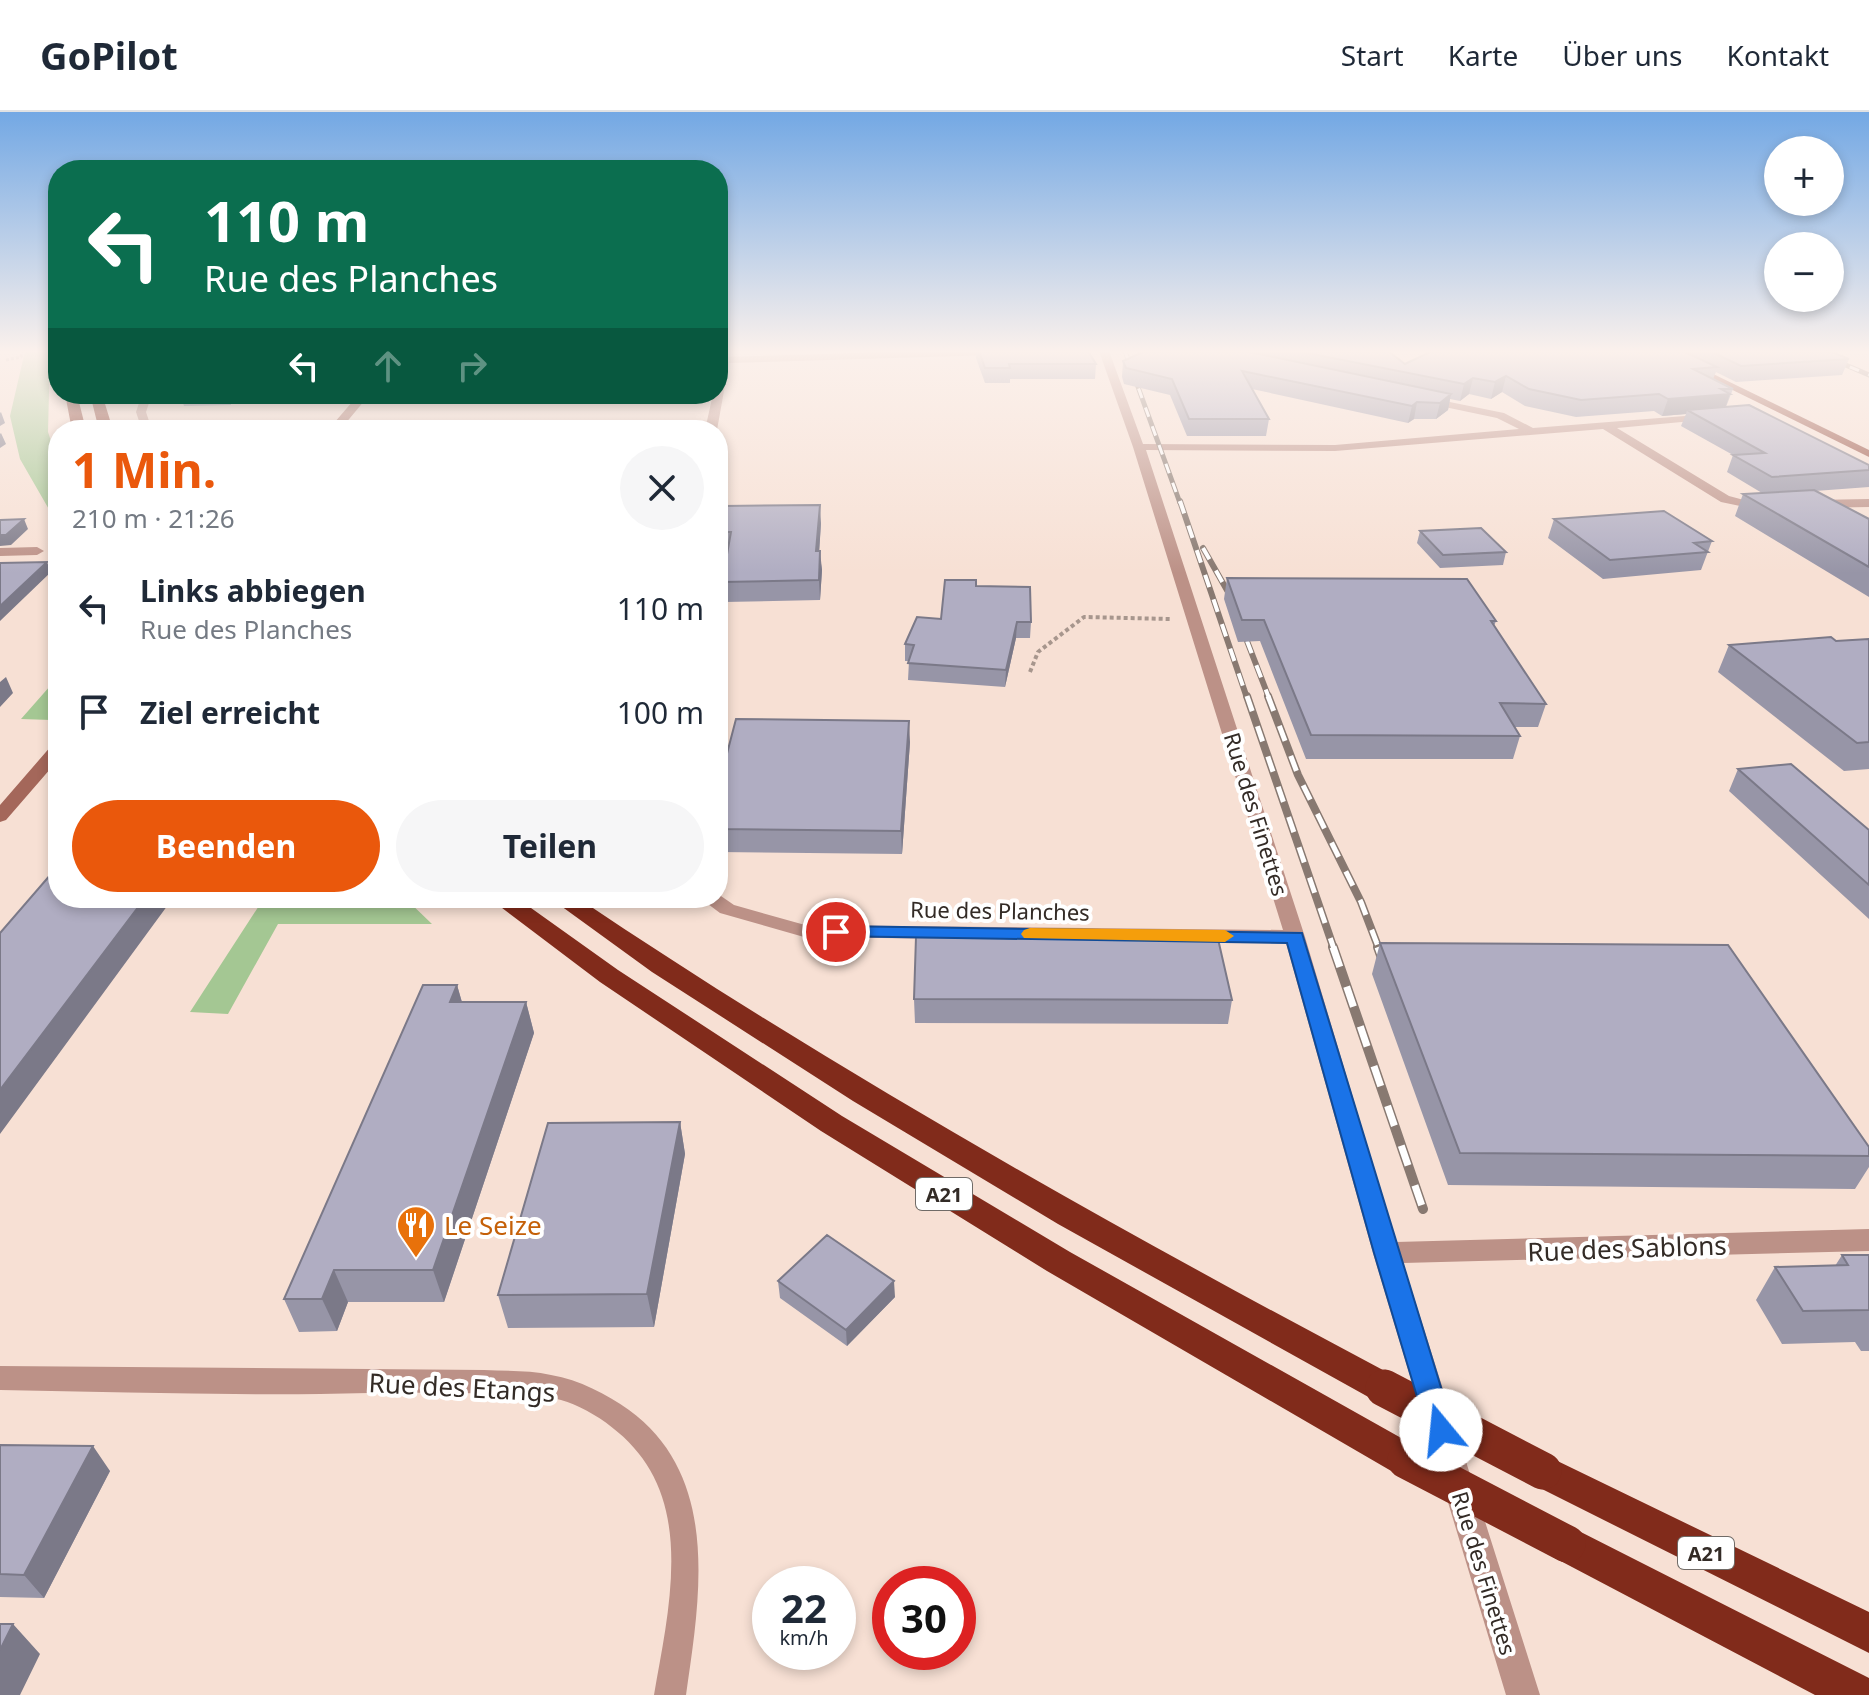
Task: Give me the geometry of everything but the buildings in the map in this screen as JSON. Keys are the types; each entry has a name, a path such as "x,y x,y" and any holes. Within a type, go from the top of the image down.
{"highway":[{"name":"A21","path":"515,908 689,1032 864,1145 1083,1277 1406,1460 1858,1695"},
{"name":"A21","path":"577,908 720,1005 939,1140 1197,1288 1543,1471 1869,1633"}],"main road":[{"path":"1809,425 1869,454"}],"street":[{"name":"Rue des Finettes","path":"1131,425 1295,937 1386,1253 1523,1695"},
{"path":"1519,425 1532,432"},
{"path":"1139,447 1335,448 1620,425"},
{"path":"1606,426 1725,499 1746,506 1785,506"},
{"path":"1801,505 1869,503"},
{"path":"0,552 37,551"},
{"path":"0,816 48,761"},
{"name":"Rue des Planches","path":"725,908 804,931 1295,937"},
{"name":"Rue des Sablons","path":"1386,1253 1869,1240"}],"lane":[{"name":"Rue des Etangs","path":"0,1378 242,1382 455,1381 552,1386 583,1397 613,1414 639,1435 658,1458 672,1483 680,1516 685,1599 670,1695"}],"path":[{"path":"1030,672 1038,652 1084,617 1195,620"}],"green space":[{"path":"12,425 48,425 48,508 20,459"},
{"path":"48,688 48,720 21,719"},
{"path":"258,908 415,908 432,924 278,924 228,1014 190,1012"}],"railway":[{"path":"1152,425 1180,503"},
{"path":"1180,501 1247,698"},
{"path":"1203,548 1232,599"},
{"path":"1247,641 1269,698"},
{"path":"1247,696 1334,949"},
{"path":"1268,696 1298,775 1361,902 1379,949"},
{"path":"1333,947 1423,1209"},
{"path":"1378,947 1386,969"}],"slow traffic":[{"path":"1030,934 1225,936"}],"place":[{"name":"Le Seize","path":"416,1259"}],"route":[{"path":"836,932 1295,937 1386,1253 1441,1430"}]}
